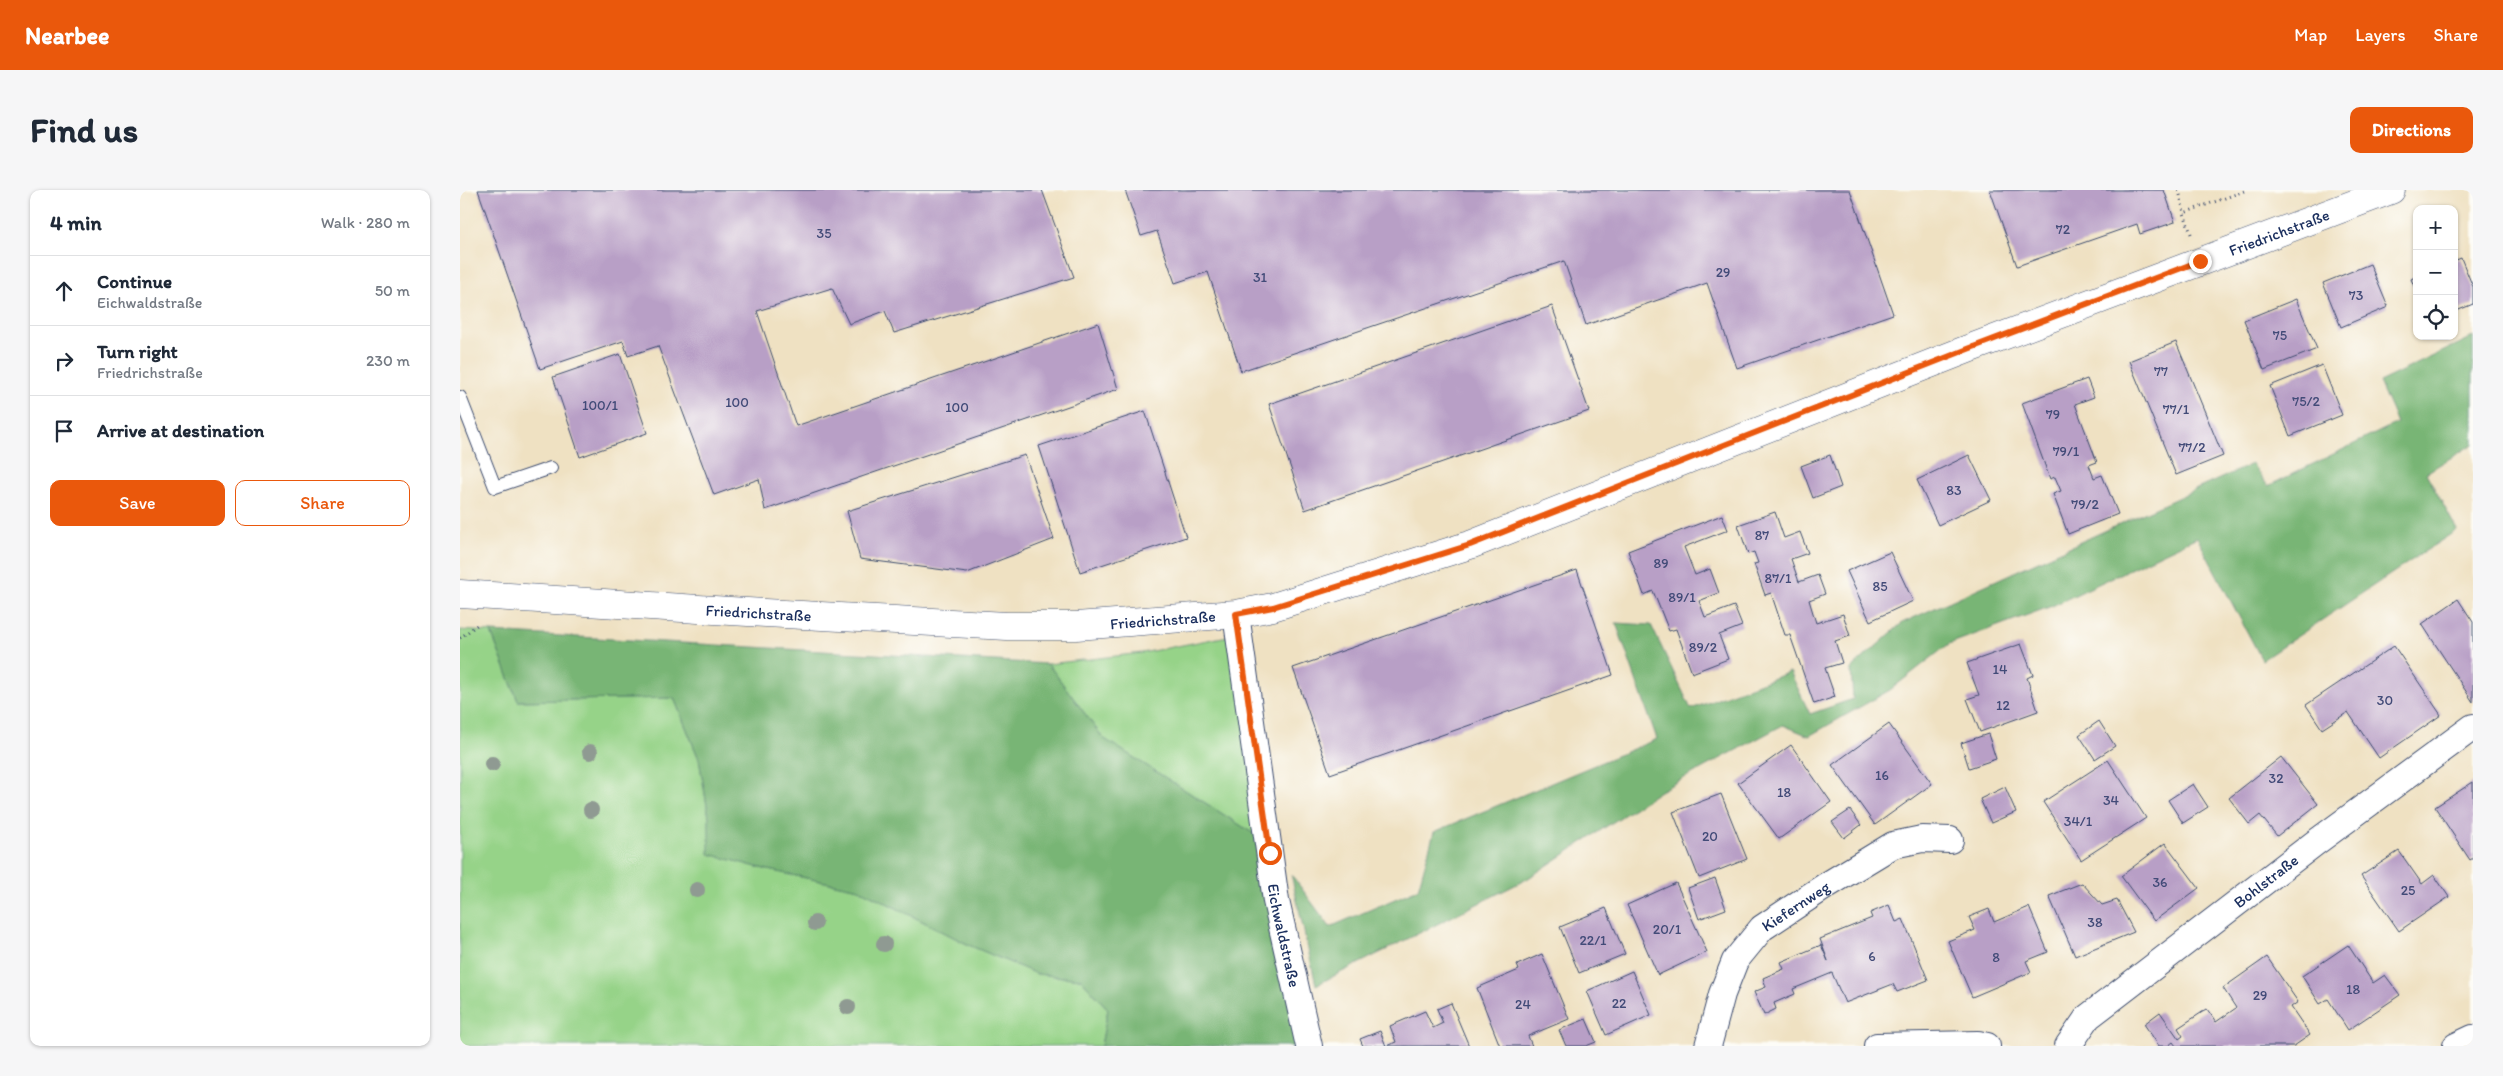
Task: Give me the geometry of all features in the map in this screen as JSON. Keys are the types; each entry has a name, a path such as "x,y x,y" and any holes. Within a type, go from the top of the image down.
{"main road":[{"name":"Friedrichstraße","path":"460,594 1007,626 1076,626 1236,614 1273,607 1470,545 1968,349 2391,190"}],"street":[{"name":"Eichwaldstraße","path":"1236,614 1276,901 1309,1046"},
{"name":"Bohlstraße","path":"2068,1046 2088,1018 2315,844 2473,727"},
{"name":"Kiefernweg","path":"1708,1046 1722,994 1735,961 1762,928 1827,885 1893,845 1922,839 1950,840"},
{"path":"2456,1046 2473,1038"},
{"path":"1877,1046 1978,1044 1988,1046"}],"lane":[{"path":"460,397 495,487 551,468"}],"path":[{"path":"2179,190 2184,213 2200,261"},
{"path":"2184,213 2247,190"}],"green space":[{"path":"2473,337 2473,444 2426,473 2457,530 2262,660 2197,537 2052,606 1949,644 1890,690 1809,736 1783,725 1660,791 1527,879 1316,985 1291,874 1330,927 1418,889 1434,832 1657,739 1616,623 1651,625 1691,709 1790,672 1810,714 1853,699 1851,669 1902,623 2252,464 2268,486 2397,423 2379,382"},
{"path":"460,630 491,632 518,701 674,698 699,759 709,817 710,854 768,870 859,889 971,946 1037,974 1081,979 1108,1009 1101,1046 460,1046"},
{"path":"491,632 1048,664 1103,738 1262,839 1303,1046 1101,1046 1108,1009 1081,979 1037,974 971,946 859,889 768,870 709,854 709,817 699,759 674,698 518,701"},
{"path":"1233,635 1262,839 1103,738 1048,664 1142,653"}],"building":[{"path":"478,190 1042,190 1074,277 894,333 885,311 849,324 832,288 757,311 796,426 1098,323 1118,389 765,510 759,479 714,495 658,346 628,356 623,341 540,369"},
{"path":"1125,190 1850,190 1893,314 1737,368 1707,283 1586,325 1564,261 1241,371 1208,272 1175,283 1157,231 1141,236"},
{"path":"1990,190 2164,190 2175,222 2140,234 2137,224 2017,266"},
{"path":"2461,258 2473,287 2473,304 2458,310 2458,295 2458,259"},
{"path":"2370,264 2388,307 2341,327 2323,283"},
{"path":"2296,299 2317,349 2264,370 2244,320"},
{"path":"1552,306 1589,411 1305,510 1269,404"},
{"path":"2176,342 2223,456 2176,475 2129,361"},
{"path":"620,354 647,433 580,457 553,377"},
{"path":"2322,365 2342,415 2290,436 2270,386"},
{"path":"2087,379 2094,397 2075,404 2097,462 2089,465 2094,478 2102,475 2118,514 2068,534 2053,494 2061,491 2055,477 2050,479 2022,403"},
{"path":"1145,411 1186,537 1080,572 1039,446"},
{"path":"1025,455 1054,539 967,573 860,559 847,511"},
{"path":"1830,455 1841,487 1813,498 1801,466"},
{"path":"1969,455 1991,500 1938,525 1917,480"},
{"path":"1775,512 1784,538 1800,532 1808,553 1791,559 1799,582 1818,575 1825,594 1809,600 1816,623 1843,614 1850,636 1835,641 1842,663 1825,668 1835,697 1814,704 1790,635 1785,635 1771,593 1765,595 1754,564 1758,563 1754,552 1748,554 1738,525"},
{"path":"1722,515 1728,530 1684,547 1695,575 1710,569 1719,593 1699,601 1705,617 1734,606 1742,626 1719,635 1728,659 1692,673 1676,629 1669,631 1653,591 1644,595 1628,551"},
{"path":"1890,552 1913,601 1870,621 1847,571"},
{"path":"1577,570 1613,675 1330,774 1293,668"},
{"path":"2458,599 2473,622 2473,702 2422,624"},
{"path":"2021,644 2033,675 2027,678 2038,711 1980,732 1967,699 1979,695 1967,663"},
{"path":"2394,646 2441,715 2379,758 2348,712 2322,729 2306,705"},
{"path":"2099,721 2115,746 2095,759 2079,735"},
{"path":"1889,724 1932,784 1875,825 1832,765"},
{"path":"1988,734 1996,759 1969,768 1961,743"},
{"path":"1791,745 1831,802 1779,839 1738,783"},
{"path":"2281,757 2318,804 2277,836 2260,815 2249,824 2229,798"},
{"path":"2108,760 2146,818 2081,860 2043,802"},
{"path":"2473,782 2473,858 2470,860 2435,807"},
{"path":"2193,784 2208,807 2183,823 2168,800"},
{"path":"2005,787 2016,812 1991,823 1980,799"},
{"path":"1721,794 1747,859 1699,878 1673,812"},
{"path":"1850,810 1861,825 1844,838 1832,822"},
{"path":"2165,843 2199,888 2154,921 2121,876"},
{"path":"2399,851 2422,884 2434,875 2449,897 2399,931 2361,876"},
{"path":"1715,878 1726,909 1699,919 1688,888"},
{"path":"1676,883 1707,952 1658,975 1627,905"},
{"path":"2082,883 2102,905 2117,900 2134,932 2075,956 2049,896"},
{"path":"1889,905 1896,922 1903,919 1928,980 1897,992 1893,984 1845,1003 1832,973 1793,989 1795,994 1774,1003 1776,1009 1764,1015 1754,992 1766,987 1763,978 1784,969 1781,962 1821,945 1828,961 1820,939 1872,918 1870,913"},
{"path":"2029,907 2048,952 2026,961 2031,972 1972,997 1948,941 1975,930 1969,917 1989,909 1994,922"},
{"path":"1606,908 1625,954 1579,973 1560,927"},
{"path":"2348,945 2373,983 2385,975 2400,995 2348,1030 2328,999 2320,1004 2302,976"},
{"path":"1542,954 1569,1019 1528,1036 1532,1046 1500,1046 1477,988 1519,970 1517,965"},
{"path":"2267,957 2298,1002 2291,1007 2310,1035 2294,1046 2176,1046 2173,1042 2168,1046 2159,1046 2144,1024 2160,1012 2179,1039 2183,1036 2178,1028 2207,1009 2216,1022 2236,1008 2223,988"},
{"path":"1632,971 1651,1015 1606,1035 1587,991"},
{"path":"1451,1003 1469,1046 1386,1046 1396,1042 1390,1026 1425,1011 1433,1028 1443,1023 1437,1009"},
{"path":"1586,1019 1596,1042 1586,1046 1566,1046 1559,1030"},
{"path":"1380,1031 1386,1046 1363,1046 1360,1039"}],"route":[{"path":"1270,853 1236,614 1273,607 1470,545 1968,349 2200,261"}]}
